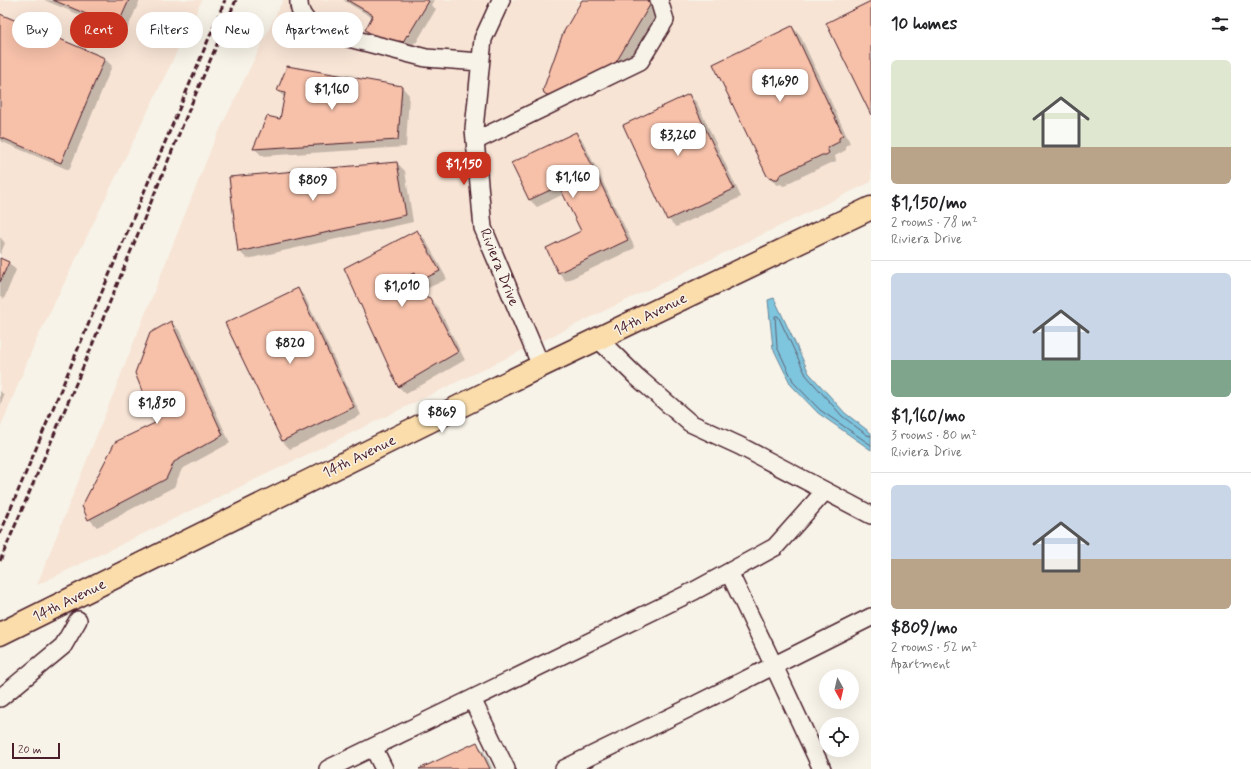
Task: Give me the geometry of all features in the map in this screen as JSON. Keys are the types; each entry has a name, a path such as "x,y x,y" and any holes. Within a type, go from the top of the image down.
{"main road":[{"name":"14th Avenue","path":"0,634 541,366 871,208"}],"street":[{"path":"299,0 298,7 303,18 314,29 426,58 480,62"},
{"name":"Riviera Drive","path":"501,0 483,39 474,129 482,228 541,366"},
{"path":"475,141 640,61 665,20 662,1"},
{"path":"598,339 637,377 690,423 740,446 871,515"},
{"path":"328,769 694,591 775,547 825,491"},
{"path":"729,572 822,769"},
{"path":"564,769 871,617"},
{"path":"0,698 63,646 78,620"},
{"path":"472,699 506,769"},
{"path":"373,747 384,769"}],"shaded area":[{"path":"0,0 202,0 196,12 136,12 136,48 179,48 35,343 0,429"},
{"path":"283,0 871,0 871,182 37,585 213,144 260,48 264,48 264,39 272,23 272,48 363,48 363,12 277,12"}],"water":[{"path":"774,298 809,373 845,413 871,433 871,450 818,413 791,385 773,348 768,300"}],"building":[{"path":"53,0 129,0 124,12 81,12"},
{"path":"347,0 429,1 403,42 400,41 390,45 365,30 373,15"},
{"path":"582,0 648,0 650,5 615,64 551,95 547,95 543,90 563,33"},
{"path":"871,1 871,115 826,23"},
{"path":"0,14 12,19 12,48 62,48 62,40 70,43 70,48 81,48 105,58 61,163 0,137"},
{"path":"792,26 843,135 839,138 839,142 827,148 829,153 826,155 822,155 780,175 778,179 774,179 767,176 713,64"},
{"path":"287,66 402,86 398,140 253,149 267,116 280,119 285,93 277,91"},
{"path":"689,94 734,189 667,220 623,125"},
{"path":"576,132 628,240 558,273 546,248 581,231 559,186 529,200 511,163"},
{"path":"397,162 406,215 238,252 229,177"},
{"path":"417,230 440,271 417,282 414,273 402,279 406,289 430,298 458,352 398,387 344,268"},
{"path":"0,258 9,262 0,282"},
{"path":"298,288 354,407 282,441 225,323"},
{"path":"171,321 223,435 174,462 166,479 88,520 82,506 115,442 155,423 135,373 150,333"},
{"path":"477,742 490,769 419,769"}],"railway":[{"path":"0,534 225,0"},
{"path":"0,561 86,360 236,0"}]}
